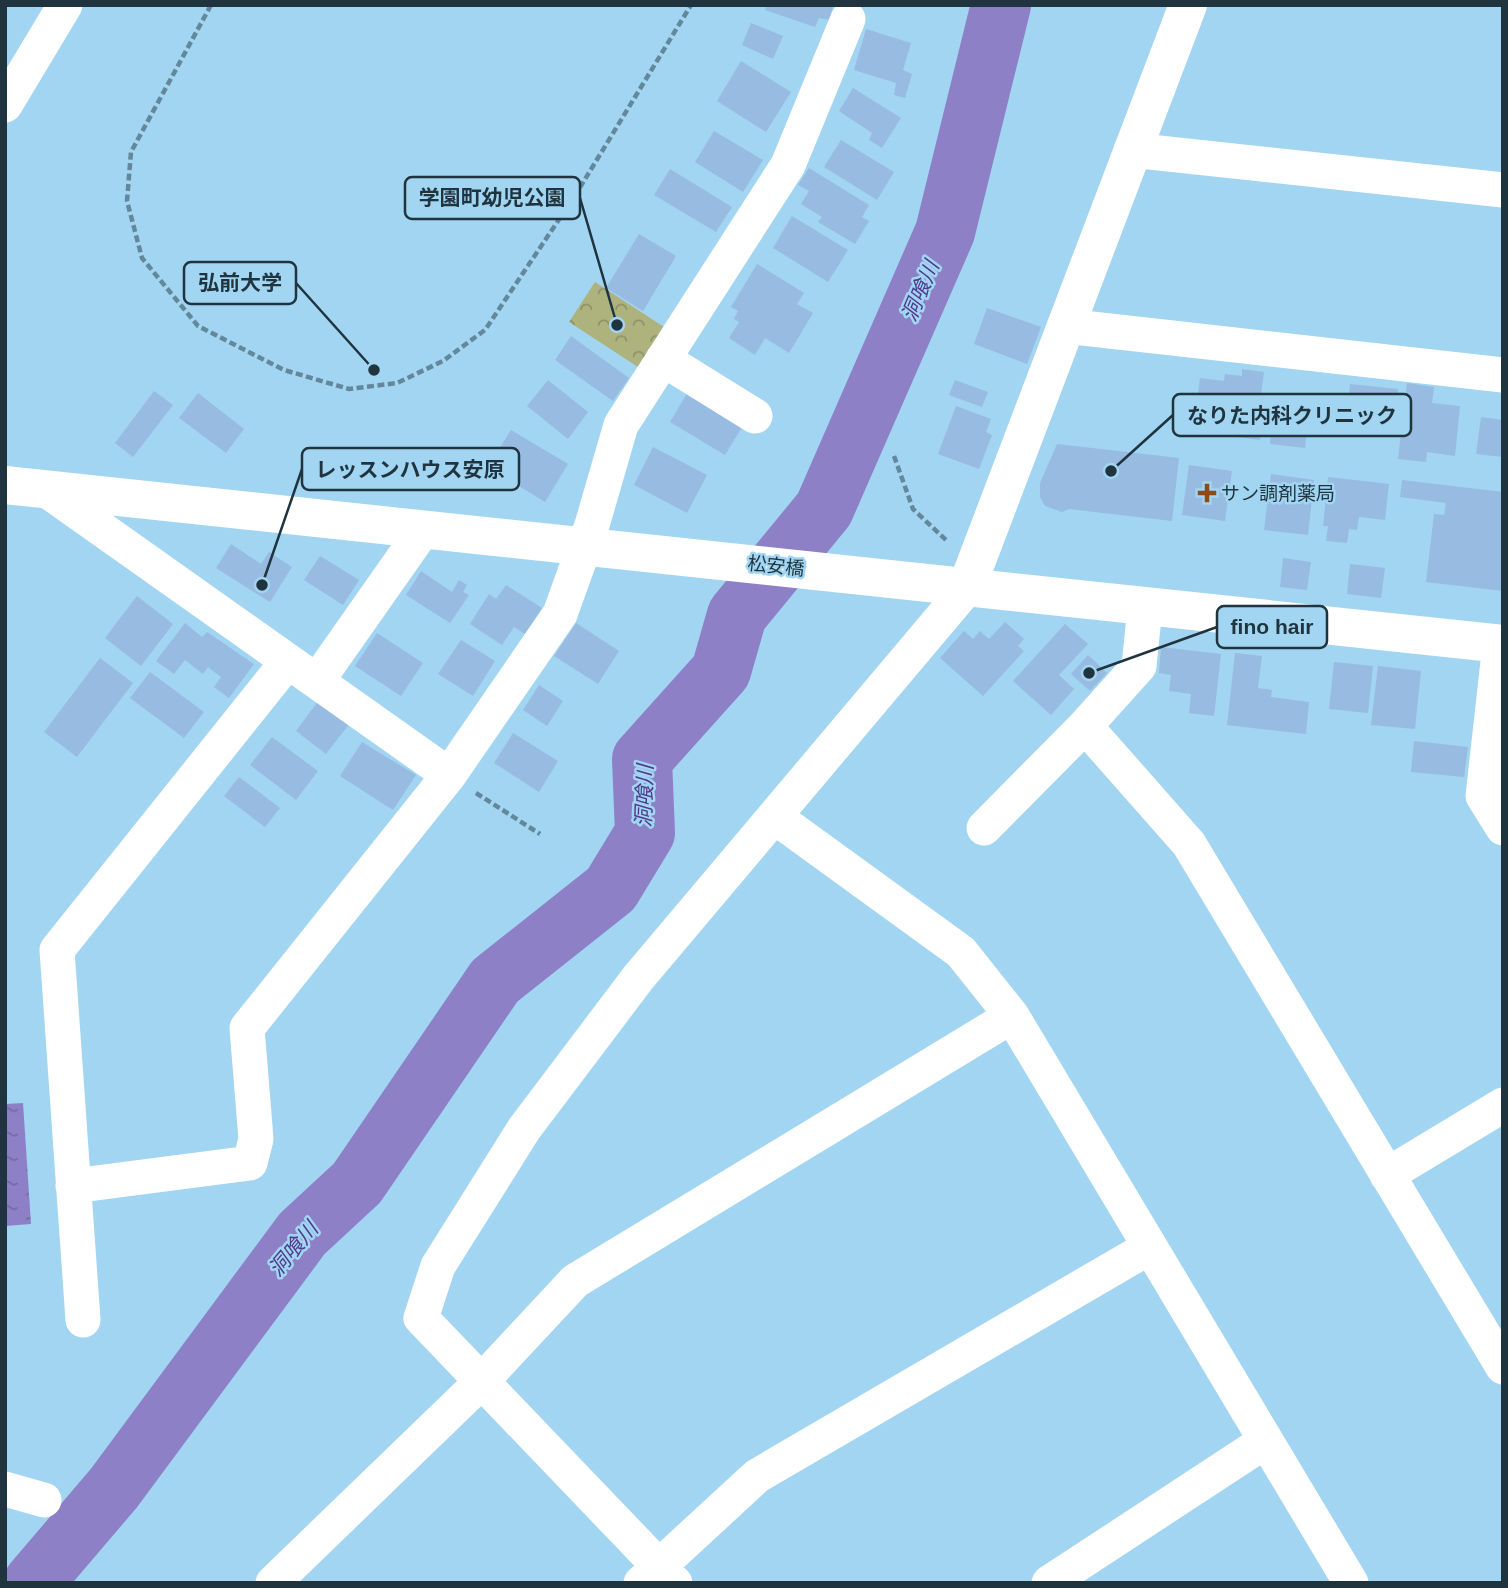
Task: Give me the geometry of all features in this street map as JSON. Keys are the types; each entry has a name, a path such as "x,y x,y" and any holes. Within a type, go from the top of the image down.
{"street":[{"path":"5,105 65,5"},
{"path":"1148,1248 757,1476 658,1577 421,1318 438,1266 524,1129 638,978 966,589 1188,5"},
{"path":"73,1186 250,1163 256,1139 247,1028 449,775 561,614 621,425 788,165 848,19"},
{"path":"1131,150 1503,190"},
{"path":"1065,326 1503,375"},
{"path":"663,359 755,416"},
{"name":"松安橋","path":"5,485 1501,644"},
{"path":"45,489 449,775"},
{"path":"317,681 423,530"},
{"path":"984,828 1085,726 1139,666 1144,607"},
{"path":"1501,644 1483,796 1503,828"},
{"path":"83,1320 57,950 288,661"},
{"path":"1085,726 1189,844 1503,1367"},
{"path":"775,817 961,952 1012,1016 1148,1248 1351,1583"},
{"path":"273,1583 481,1383 575,1281 1012,1016"},
{"path":"1387,1175 1503,1105"},
{"path":"1049,1583 1264,1442"},
{"path":"5,1489 44,1500"}],"path":[{"path":"211,5 131,152 127,201 142,258 198,326 284,370 349,389 397,383 443,361 485,330 576,194 691,5"},
{"path":"894,456 913,509 949,543"},
{"path":"449,775 540,834"}],"green space":[{"path":"595,282 664,327 638,367 569,322"}],"water":[{"path":"23,1103 31,1224 5,1226 5,1104"}],"building":[{"path":"767,5 833,5 830,20 819,18 815,27 765,10"},
{"path":"751,23 783,36 773,59 742,45"},
{"path":"866,29 911,43 903,70 912,74 905,98 894,95 896,83 854,70"},
{"path":"741,61 791,92 766,132 717,101"},
{"path":"853,88 901,118 882,148 869,140 872,133 839,111"},
{"path":"714,131 763,160 743,192 695,162"},
{"path":"841,140 894,172 877,200 824,167"},
{"path":"809,168 869,205 862,217 869,221 855,244 818,222 822,217 801,204 809,191 798,185"},
{"path":"670,169 732,207 716,232 654,195"},
{"path":"792,216 848,250 828,282 773,248"},
{"path":"639,234 676,256 643,311 606,288"},
{"path":"757,264 804,293 797,304 813,313 789,353 765,338 755,355 729,338 739,322 734,319 738,311 731,307"},
{"path":"987,308 1041,327 1027,364 974,344"},
{"path":"571,336 629,378 613,401 555,360"},
{"path":"1242,369 1264,372 1259,410 1263,410 1260,440 1228,436 1229,428 1213,426 1213,421 1195,418 1200,378 1224,381 1225,374 1242,376"},
{"path":"548,380 588,412 568,439 527,406"},
{"path":"955,380 988,392 982,407 949,395"},
{"path":"1407,383 1434,387 1432,403 1460,406 1455,456 1427,452 1426,462 1398,459"},
{"path":"1350,384 1398,389 1393,437 1322,429 1326,394 1349,396"},
{"path":"689,390 744,424 725,455 670,422"},
{"path":"154,391 173,405 133,457 115,443"},
{"path":"198,393 244,429 226,453 179,418"},
{"path":"1275,395 1310,399 1305,448 1270,444"},
{"path":"956,406 991,419 986,432 992,435 979,469 938,454"},
{"path":"1481,417 1503,420 1503,457 1476,454"},
{"path":"511,430 568,464 545,502 488,467"},
{"path":"1057,444 1179,458 1172,521 1069,509 1062,512 1045,506 1040,497 1040,483"},
{"path":"653,447 707,475 687,513 634,485"},
{"name":"サン調剤薬局","path":"1189,465 1232,471 1225,521 1182,515"},
{"path":"1271,474 1314,480 1308,535 1264,530"},
{"path":"1328,477 1389,484 1385,520 1359,517 1357,530 1349,529 1347,543 1326,541 1328,526 1323,526"},
{"path":"1402,480 1503,492 1503,591 1426,582 1434,514 1444,515 1446,503 1400,497"},
{"path":"231,544 261,564 269,552 292,567 270,602 216,568"},
{"path":"320,556 359,580 343,605 304,580"},
{"path":"1283,558 1311,562 1307,590 1280,587"},
{"path":"1350,564 1385,568 1381,598 1347,594"},
{"path":"421,571 452,592 459,580 467,585 463,592 469,595 450,623 406,595"},
{"path":"506,585 542,608 525,634 514,627 502,645 470,624 489,594 496,599"},
{"path":"137,596 173,624 141,666 105,638"},
{"path":"1005,622 1024,639 1018,646 1024,651 983,696 940,658 964,631 973,639 980,631 989,639"},
{"path":"185,623 202,637 207,632 254,664 229,698 214,687 221,677 208,667 203,674 185,660 174,674 156,661"},
{"path":"576,623 619,651 598,684 554,656"},
{"path":"1065,624 1088,644 1059,675 1074,689 1051,715 1013,681"},
{"path":"377,633 423,663 401,696 355,666"},
{"path":"461,640 495,661 473,696 438,674"},
{"path":"1161,647 1221,654 1214,716 1189,713 1191,694 1169,691 1171,675 1159,673"},
{"path":"1235,653 1262,656 1258,688 1272,690 1271,697 1309,702 1306,734 1227,725"},
{"path":"1088,655 1107,673 1090,691 1071,674"},
{"path":"100,658 133,683 77,757 44,732"},
{"path":"1334,662 1373,666 1368,713 1329,709"},
{"path":"1378,666 1421,671 1415,729 1371,725"},
{"path":"150,672 204,712 184,738 130,698"},
{"path":"539,685 563,701 547,726 523,710"},
{"path":"319,700 350,723 326,754 296,731"},
{"path":"513,733 558,761 539,792 494,763"},
{"path":"272,737 318,771 296,800 250,765"},
{"path":"1414,741 1468,747 1464,777 1411,772"},
{"path":"362,742 416,775 393,810 340,776"},
{"path":"239,777 280,808 265,827 224,796"}],"waterway":[{"name":"洞喰川","path":"33,1583 114,1488 302,1234 357,1183 495,981 611,889 645,833 642,759 721,671 737,615 824,509 945,232 1001,5"}],"place":[{"name":"学園町幼児公園","path":"617,325"},
{"name":"弘前大学","path":"374,370"},
{"name":"なりた内科クリニック","path":"1111,471"},
{"name":"サン調剤薬局","path":"1207,493"},
{"name":"レッスンハウス安原","path":"262,585"},
{"name":"fino hair","path":"1089,673"}]}
